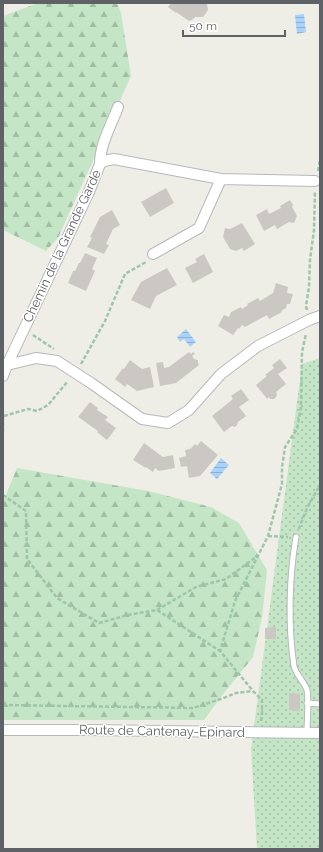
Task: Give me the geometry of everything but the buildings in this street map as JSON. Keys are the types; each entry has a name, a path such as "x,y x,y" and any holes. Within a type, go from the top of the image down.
{"street":[{"path":"100,164 100,156 104,141 118,107"},
{"name":"Chemin de la Grande Garde","path":"3,376 89,192 100,164 104,161 114,159 221,179 315,181"},
{"path":"153,254 199,228 221,179"},
{"path":"7,365 36,358 57,361 142,418 168,423 190,410 221,374 258,346 320,316"},
{"name":"Route de Cantenay-Épinard","path":"3,730 320,733"}],"lane":[{"path":"296,537 291,576 291,649 295,671 307,691 307,733"},
{"path":"307,703 320,704"}],"path":[{"path":"220,651 235,601 268,536 282,484 282,467 285,447 297,429 301,407 302,352 309,320 306,306 314,230 315,181 320,160"},
{"path":"3,432 3,416 28,409 37,411 48,405 75,373 105,321 126,274 147,261 153,254"},
{"path":"268,536 296,537 304,515 320,486"},
{"path":"3,495 26,511 27,559 57,598 99,623 128,615 157,610 196,587 226,579 258,556"},
{"path":"157,610 220,651 262,700 261,723 266,722"},
{"path":"3,705 193,708 236,693 253,691"}],"green space":[{"path":"38,3 117,3 121,13 131,76 58,238 46,251 3,230 3,16"},
{"path":"320,358 320,849 257,849 251,749 302,364"},
{"path":"17,468 148,491 211,507 239,523 267,570 262,618 253,657 204,720 3,720 3,502"}],"water":[{"path":"304,14 306,32 297,34 295,15"},
{"path":"186,329 196,342 190,347 184,339 180,342 177,337"},
{"path":"221,458 229,465 217,479 210,473"}]}
